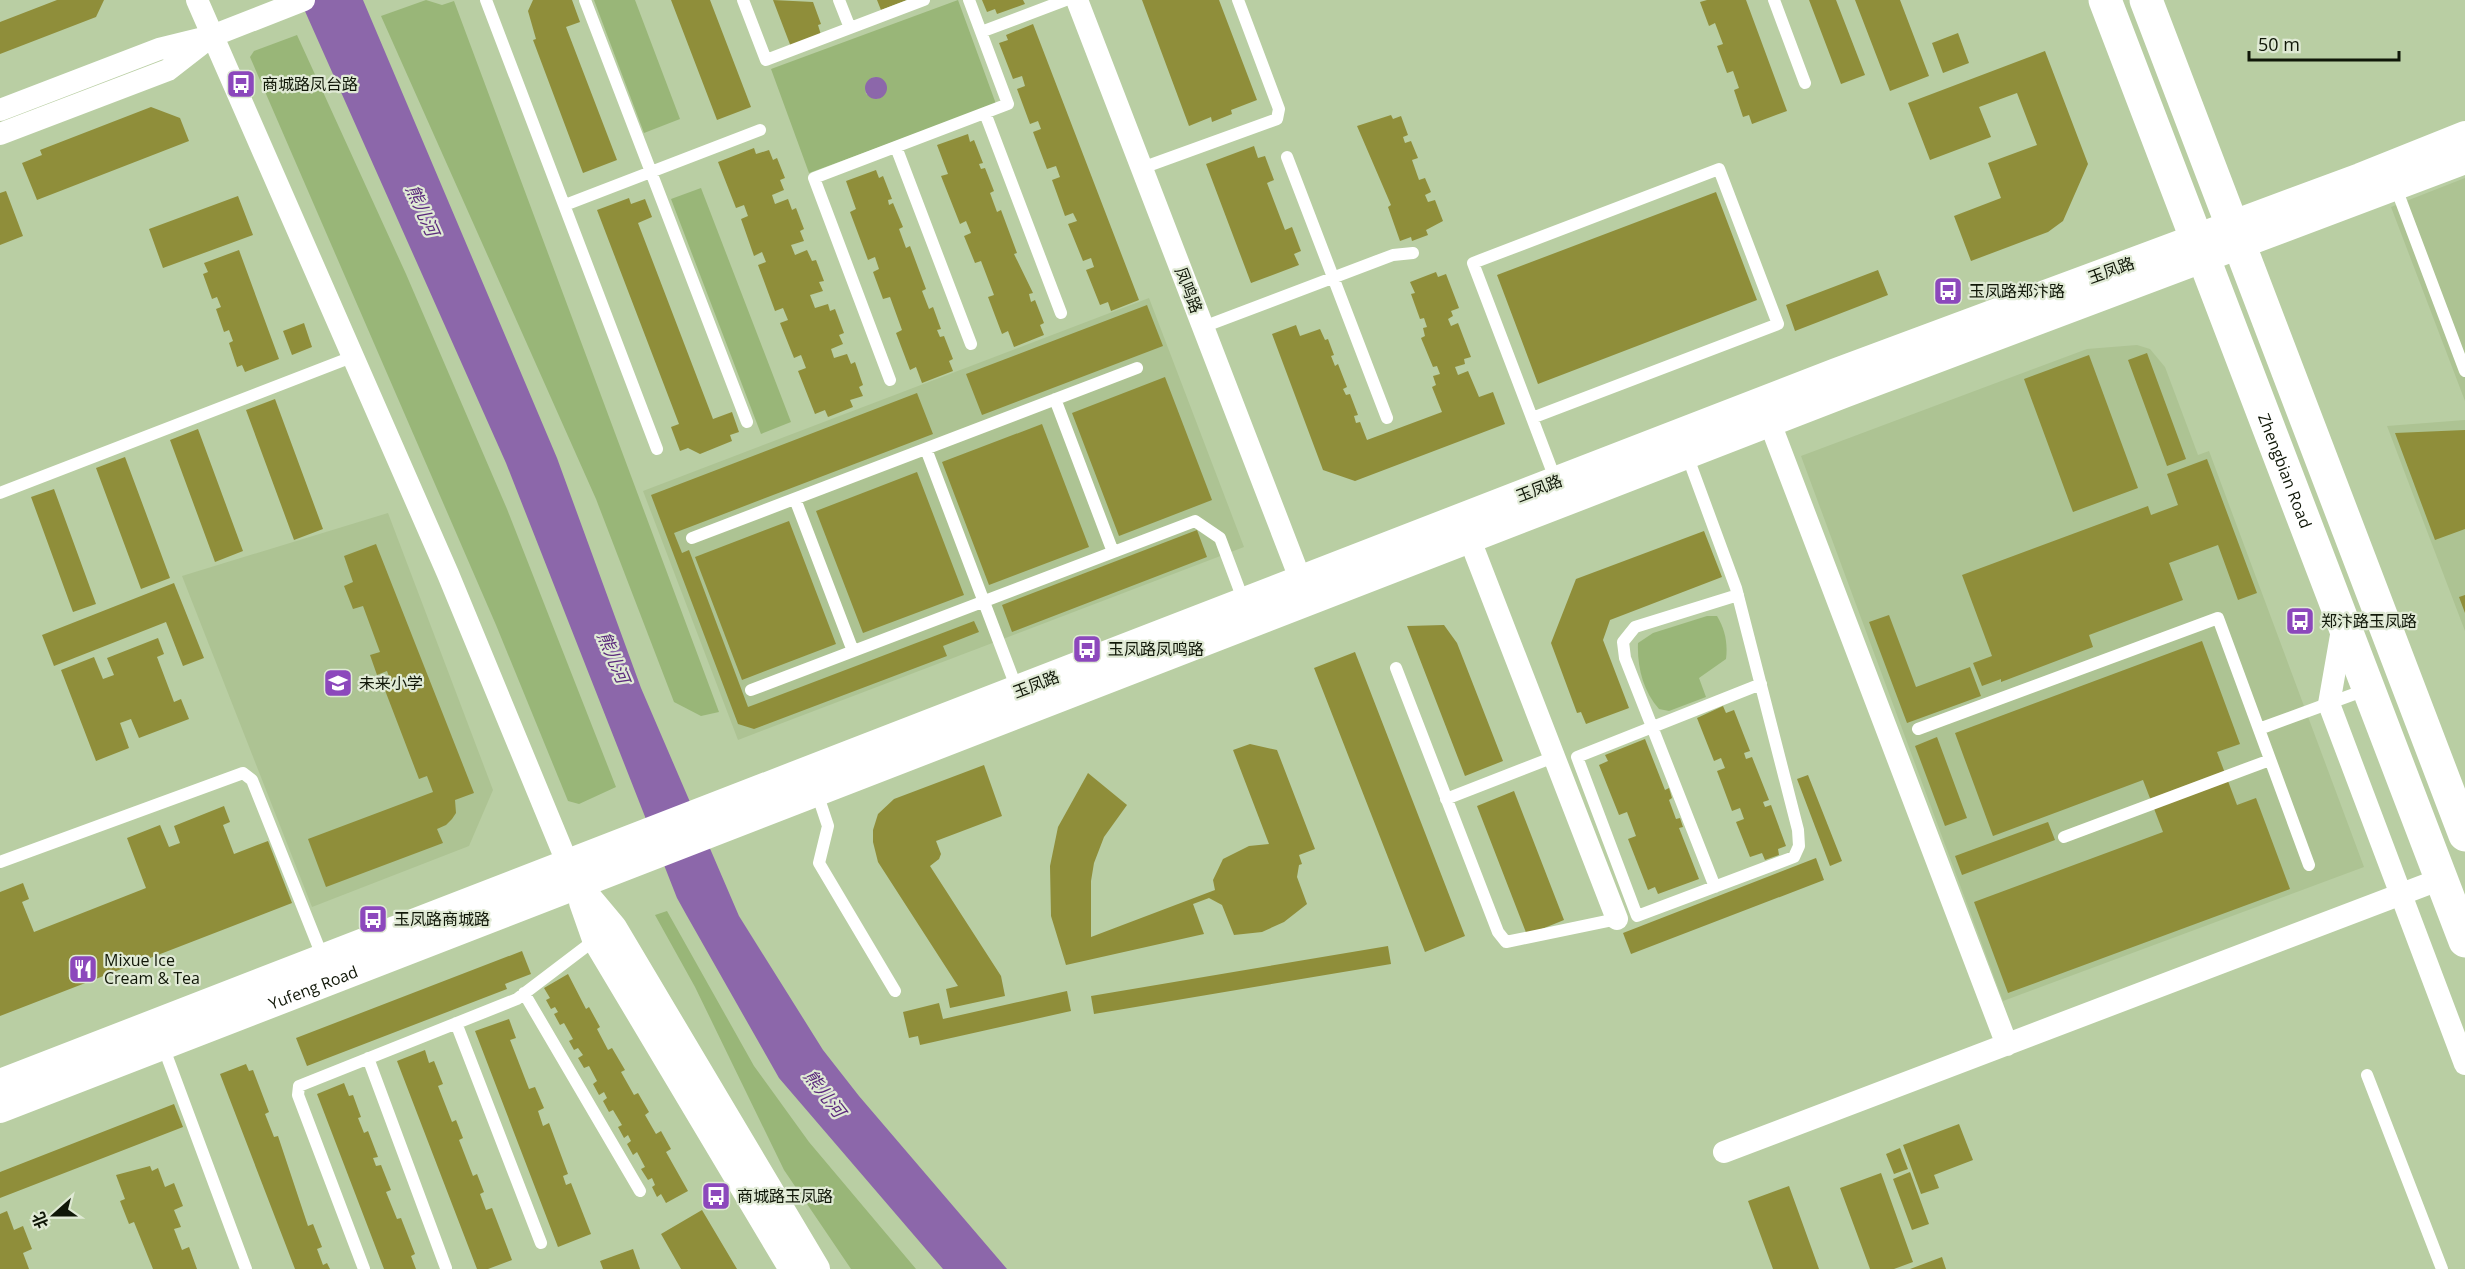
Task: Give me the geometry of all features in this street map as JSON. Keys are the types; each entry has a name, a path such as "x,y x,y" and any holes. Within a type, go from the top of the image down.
{"main road":[{"name":"Zhengbian Road","path":"2105,0 2465,941"},
{"path":"2146,0 2465,835"}],"street":[{"path":"197,0 448,574 572,875 596,939 793,1269"},
{"path":"0,110 159,49 212,36 304,0"},
{"name":"凤鸣路","path":"1077,0 1301,581"},
{"path":"0,134 168,70 212,36"},
{"name":"玉凤路","path":"2236,236 2465,135"},
{"name":"玉凤路","path":"622,856 730,814 1018,691 1836,372 2236,236 2396,188 2465,160"},
{"name":"玉凤路","path":"730,814 817,793 1770,423 2200,249"},
{"path":"1770,423 2007,1044"},
{"path":"1470,540 1617,919"},
{"path":"2344,623 2329,704 2465,1064"},
{"name":"Yufeng Road","path":"0,1109 163,1046 622,856"},
{"path":"572,875 613,928 816,1269"},
{"name":"Yufeng Road","path":"0,1083 323,958 572,875"},
{"path":"1724,1152 2441,879"}],"lane":[{"path":"486,0 657,449"},
{"path":"585,0 747,422"},
{"path":"743,0 766,60 924,0"},
{"path":"839,0 850,28"},
{"path":"891,380 814,178 1008,104 969,0"},
{"path":"981,32 1066,0"},
{"path":"1142,168 1277,119 1279,108 1238,0"},
{"path":"1774,0 1805,84"},
{"path":"985,113 1061,313"},
{"path":"565,205 760,130"},
{"path":"896,147 971,344"},
{"path":"1287,157 1387,418"},
{"path":"1532,418 1778,324 1719,169 1473,263 1532,418 1556,481"},
{"path":"2396,188 2465,371"},
{"path":"1203,327 1393,255 1413,253"},
{"path":"0,493 352,357"},
{"path":"692,538 1137,368"},
{"path":"1055,399 1113,552"},
{"path":"926,449 1018,691"},
{"path":"1687,455 1738,595 1761,684 1798,830 1799,846 1794,857 1637,916 1577,757 1761,684"},
{"path":"795,499 853,651"},
{"path":"751,690 1195,521 1220,538 1245,603"},
{"path":"1715,887 1625,658 1623,642 1635,627 1738,595"},
{"path":"1918,729 2218,618 2309,865"},
{"path":"1396,668 1498,932 1506,942 1617,919"},
{"path":"2259,729 2369,689"},
{"path":"1446,799 1554,757"},
{"path":"2064,837 2270,760"},
{"path":"0,862 243,772 252,780 323,958"},
{"path":"817,793 828,826 819,863 895,991"},
{"path":"364,1269 298,1095 299,1086 517,999 596,939"},
{"path":"524,993 640,1191"},
{"path":"456,1023 541,1243"},
{"path":"163,1046 246,1269"},
{"path":"368,1058 446,1268"},
{"path":"2367,1075 2442,1269"}],"shaded area":[{"path":"426,0 442,5 454,1 719,712 701,716 674,702 596,499 381,16"},
{"path":"594,0 635,0 680,119 644,133"},
{"path":"958,0 996,104 809,173 771,69","holes":["876,77 882,97 877,99 866,94 865,88 871,78"]},
{"path":"297,35 406,274 507,509 616,787 579,804 568,801 496,625 250,57 254,51"},
{"path":"2465,178 2465,401 2391,207"},
{"path":"701,188 791,422 761,434 671,199"},
{"path":"1149,298 1244,547 738,740 643,491"},
{"path":"2137,345 2150,349 2165,367 2198,455 2209,451 2364,867 2003,1001 1801,456 2087,349"},
{"path":"2465,420 2465,631 2387,426"},
{"name":"未来小学","path":"388,513 493,790 469,846 312,907 182,576"},
{"path":"1707,616 1717,616 1722,626 1727,647 1726,659 1699,678 1706,697 1669,711 1659,709 1653,702 1642,678 1638,643 1653,633"},
{"path":"667,911 754,1066 809,1142 916,1269 851,1269 784,1170 695,987 655,915"}],"water":[{"name":"熊儿河","path":"300,0 363,0 557,458 641,688 739,916 823,1050 859,1096 1007,1269 943,1269 779,1078 687,916 677,898 506,463"},
{"path":"876,77 884,80 887,88 884,96 876,99 868,96 865,88 868,80"}],"building":[{"path":"57,0 104,0 96,17 0,54 0,22"},
{"path":"533,0 572,0 580,22 566,27 617,160 583,173 533,40 536,39 528,11"},
{"path":"671,0 710,0 751,107 717,120"},
{"path":"773,0 813,2 821,24 818,25 821,35 791,47"},
{"path":"877,0 907,0 881,10"},
{"path":"982,0 1023,0 1025,4 997,14 995,9 987,12"},
{"path":"1142,0 1219,0 1257,100 1231,110 1232,114 1212,122 1211,117 1189,126"},
{"path":"1746,0 1787,111 1752,124 1749,115 1743,117 1734,90 1739,88 1733,71 1727,73 1717,46 1723,44 1715,23 1709,26 1700,2"},
{"path":"1809,0 1836,0 1865,75 1841,84"},
{"path":"1855,0 1900,0 1929,76 1890,91"},
{"path":"1033,24 1139,300 1111,311 1108,302 1100,305 1086,270 1094,267 1091,258 1083,261 1068,224 1077,221 1073,213 1065,216 1052,180 1060,177 1056,166 1047,169 1033,132 1041,129 1038,121 1030,124 1017,89 1025,86 1022,76 1013,79 999,43 1008,40 1006,35"},
{"path":"1958,33 1969,63 1943,73 1932,43"},
{"path":"2045,51 2088,164 2063,221 2048,232 1971,261 1954,216 2001,198 1988,163 2037,145 2017,93 1979,107 1991,137 1930,160 1908,103"},
{"path":"151,107 180,118 189,141 37,200 22,163 42,155 40,150"},
{"path":"1391,115 1393,119 1401,116 1408,135 1403,137 1405,143 1411,141 1418,158 1412,160 1419,180 1425,178 1431,192 1425,195 1428,202 1435,200 1443,221 1426,230 1428,235 1412,241 1411,237 1400,241 1388,207 1391,205 1357,126"},
{"path":"968,134 970,142 974,140 983,163 979,164 981,169 985,168 994,191 990,193 997,212 1001,210 1017,253 1014,254 1033,293 1029,294 1031,302 1035,300 1044,323 1040,325 1044,335 1014,347 1008,331 1002,334 988,297 994,295 981,261 975,263 964,236 971,233 966,221 960,224 941,176 948,174 937,145"},
{"path":"1254,146 1258,158 1265,156 1274,180 1267,183 1285,230 1292,227 1301,251 1294,254 1299,265 1251,283 1206,164"},
{"path":"754,148 756,154 769,150 773,160 777,158 785,178 780,180 784,190 772,195 775,204 788,199 792,210 796,208 804,229 800,231 804,241 791,245 795,255 807,250 812,261 816,260 824,281 819,282 823,291 810,295 815,308 828,304 830,311 835,309 844,333 839,335 843,344 831,349 834,358 847,354 851,364 855,362 863,385 859,387 863,396 850,400 853,407 828,417 825,410 815,414 798,371 806,368 801,355 794,358 780,323 788,320 783,308 775,311 758,265 766,262 762,252 754,256 741,219 748,216 744,205 736,208 718,162"},
{"path":"876,170 879,178 883,176 892,199 888,200 889,205 893,203 903,227 899,229 906,248 910,246 926,289 922,291 929,309 933,307 941,329 937,330 940,337 944,336 953,359 949,361 953,371 922,383 916,367 910,370 896,333 902,330 890,297 883,299 873,272 879,269 875,257 868,260 850,212 856,209 846,181"},
{"path":"6,191 23,236 0,245 0,193"},
{"path":"1716,192 1757,300 1538,384 1497,275"},
{"path":"238,196 253,235 163,268 149,229"},
{"path":"629,198 631,204 645,199 652,217 638,223 713,419 732,412 739,432 730,435 732,441 700,454 688,448 680,451 671,427 679,424 597,210"},
{"path":"239,250 279,359 245,372 242,365 237,367 229,343 233,341 229,330 224,332 216,309 221,307 217,297 212,299 203,274 208,272 204,263"},
{"path":"1878,270 1888,295 1795,331 1786,305"},
{"path":"1436,272 1438,277 1446,274 1459,308 1451,311 1453,316 1448,319 1451,326 1458,323 1471,357 1464,359 1465,364 1455,367 1458,375 1468,371 1479,397 1493,392 1505,424 1355,481 1323,470 1272,334 1296,325 1300,336 1320,329 1325,340 1328,339 1334,355 1331,356 1335,366 1338,364 1347,387 1343,389 1346,395 1350,394 1358,415 1354,416 1356,423 1360,422 1367,440 1442,412 1432,387 1436,385 1433,376 1440,374 1437,366 1433,367 1421,338 1425,336 1423,328 1427,327 1424,318 1420,319 1411,294 1415,293 1410,282"},
{"path":"1147,305 1163,346 982,415 966,374"},
{"path":"304,323 312,347 292,355 283,331"},
{"path":"2147,353 2186,459 2167,466 2128,360"},
{"path":"2089,355 2138,488 2073,512 2024,379"},
{"path":"1165,377 1212,500 1119,536 1072,413"},
{"path":"917,393 933,434 674,533 682,553 689,550 748,707 974,621 979,632 943,646 947,656 754,729 738,724 651,495"},
{"path":"275,399 323,529 294,540 246,410"},
{"path":"1042,424 1089,547 989,585 942,462"},
{"path":"198,429 243,551 215,562 170,440"},
{"path":"2465,430 2465,529 2435,540 2395,433"},
{"path":"125,457 170,578 141,589 96,468"},
{"path":"2207,459 2257,593 2238,600 2218,545 2169,563 2183,600 2089,635 2093,647 2001,682 2001,679 1982,686 1973,663 1992,656 1962,575 2148,506 2151,515 2178,505 2167,474"},
{"path":"917,472 964,595 863,633 816,511"},
{"path":"54,489 96,604 73,612 31,497"},
{"path":"789,521 836,644 742,680 695,557"},
{"path":"1197,530 1207,557 1012,632 1002,605"},
{"path":"1704,531 1722,577 1610,620 1603,640 1629,708 1586,724 1581,712 1577,713 1551,643 1576,579"},
{"path":"376,544 474,793 455,800 456,813 446,825 437,829 443,843 326,887 308,839 433,792 427,776 419,779 383,685 391,682 387,671 377,675 370,655 380,652 363,606 353,609 344,586 353,582 344,556"},
{"path":"174,583 204,658 183,666 166,622 54,666 42,635"},
{"path":"2465,595 2465,613 2459,597"},
{"path":"1889,615 1916,687 1970,667 1981,696 1907,723 1869,622"},
{"path":"1444,625 1457,643 1503,761 1465,776 1407,626"},
{"path":"158,638 164,654 157,657 174,702 181,699 189,719 139,738 131,719 120,723 129,748 96,761 61,670 94,657 103,679 114,675 107,658"},
{"path":"2202,641 2240,744 2217,752 2237,805 2256,798 2290,889 2008,993 1974,902 2163,832 2143,780 1993,836 1955,733"},
{"path":"1355,652 1465,936 1425,952 1314,668"},
{"path":"1723,706 1726,713 1734,710 1750,751 1744,753 1746,759 1752,757 1769,800 1763,802 1765,807 1771,805 1786,846 1778,849 1779,855 1765,860 1762,853 1750,857 1736,822 1744,819 1740,808 1732,811 1717,771 1725,768 1721,758 1714,761 1697,718"},
{"path":"1937,737 1967,818 1945,826 1915,746"},
{"path":"1645,739 1665,790 1669,788 1672,798 1669,800 1676,819 1680,818 1683,827 1679,828 1699,879 1658,894 1655,887 1648,890 1628,839 1636,836 1627,812 1619,815 1599,765 1608,761 1605,755"},
{"path":"1250,744 1277,750 1315,849 1299,855 1302,864 1299,865 1297,877 1307,904 1284,922 1262,932 1234,935 1222,905 1209,898 1193,904 1204,934 1066,965 1051,916 1050,866 1058,827 1088,773 1127,805 1104,837 1094,863 1091,881 1091,937 1215,890 1213,880 1223,859 1249,846 1269,844 1233,750"},
{"path":"984,765 1002,816 936,841 941,854 939,859 930,866 1001,976 1005,996 950,1008 946,989 958,986 878,862 873,842 873,830 878,814 894,799"},
{"path":"1808,775 1842,861 1830,866 1797,779"},
{"path":"1514,791 1564,920 1527,935 1477,806"},
{"path":"224,806 230,822 223,825 234,854 268,841 292,903 0,1016 0,892 23,883 29,899 22,902 34,932 146,888 127,838 160,825 169,847 180,843 174,826"},
{"path":"2048,822 2055,840 1962,875 1955,856"},
{"path":"1816,858 1824,880 1631,954 1623,933"},
{"path":"1388,946 1391,964 1094,1014 1091,996"},
{"path":"522,951 531,974 505,984 507,989 307,1066 296,1038"},
{"path":"568,974 586,1009 589,1007 600,1027 597,1029 608,1050 612,1048 625,1070 621,1072 634,1095 638,1093 649,1112 645,1115 656,1134 661,1131 671,1149 666,1152 688,1191 666,1203 661,1194 657,1197 652,1187 655,1185 652,1178 648,1180 641,1169 645,1167 637,1152 633,1155 627,1144 631,1141 628,1135 624,1138 618,1127 622,1125 613,1110 609,1112 603,1101 607,1098 604,1092 599,1095 593,1084 597,1081 589,1066 584,1068 578,1058 583,1055 578,1048 574,1050 569,1041 573,1039 564,1023 560,1025 554,1014 558,1012 555,1007 551,1009 546,1000 550,998 544,988"},
{"path":"1067,991 1071,1011 920,1045 918,1036 909,1038 903,1012 939,1003 943,1019"},
{"path":"509,1019 516,1038 510,1040 529,1089 535,1087 544,1108 538,1111 543,1126 549,1123 568,1174 563,1176 566,1185 571,1183 591,1234 558,1247 475,1031"},
{"path":"425,1050 429,1063 434,1061 443,1084 438,1086 452,1122 456,1120 463,1138 459,1140 473,1176 477,1174 484,1192 480,1194 486,1210 492,1208 512,1260 488,1269 477,1269 397,1061"},
{"path":"246,1064 249,1071 253,1070 269,1112 265,1114 274,1137 278,1136 308,1226 313,1224 322,1247 317,1249 323,1265 327,1263 330,1269 295,1269 220,1074"},
{"path":"344,1083 349,1096 353,1095 364,1133 368,1131 378,1157 373,1158 376,1166 381,1165 391,1190 386,1192 397,1219 401,1218 415,1254 411,1256 416,1269 384,1269 317,1094"},
{"path":"174,1104 183,1127 0,1198 0,1172"},
{"path":"1959,1124 1973,1160 1934,1175 1939,1188 1921,1194 1903,1145"},
{"path":"1900,1148 1908,1169 1894,1174 1886,1154"},
{"path":"150,1166 152,1171 158,1168 165,1187 174,1183 183,1206 174,1210 181,1227 174,1229 182,1250 189,1247 197,1269 153,1269 134,1222 129,1224 120,1201 125,1199 116,1175"},
{"path":"1910,1172 1929,1224 1912,1230 1893,1179"},
{"path":"1881,1173 1913,1262 1894,1269 1870,1269 1840,1188"},
{"path":"1789,1186 1819,1269 1773,1269 1748,1201"},
{"path":"702,1210 737,1269 681,1269 661,1234"},
{"path":"7,1211 14,1230 23,1226 32,1249 23,1253 29,1269 0,1269 0,1214"},
{"path":"633,1249 640,1269 603,1269 600,1261"},
{"path":"1942,1257 1946,1269 1910,1269"}],"place":[{"name":"商城路凤台路","path":"241,84"},
{"name":"玉凤路郑汴路","path":"1948,291"},
{"name":"郑汴路玉凤路","path":"2300,621"},
{"name":"玉凤路凤鸣路","path":"1087,649"},
{"name":"未来小学","path":"338,683"},
{"name":"玉凤路商城路","path":"373,919"},
{"name":"Mixue Ice Cream & Tea","path":"83,969"},
{"name":"商城路玉凤路","path":"716,1196"}]}
